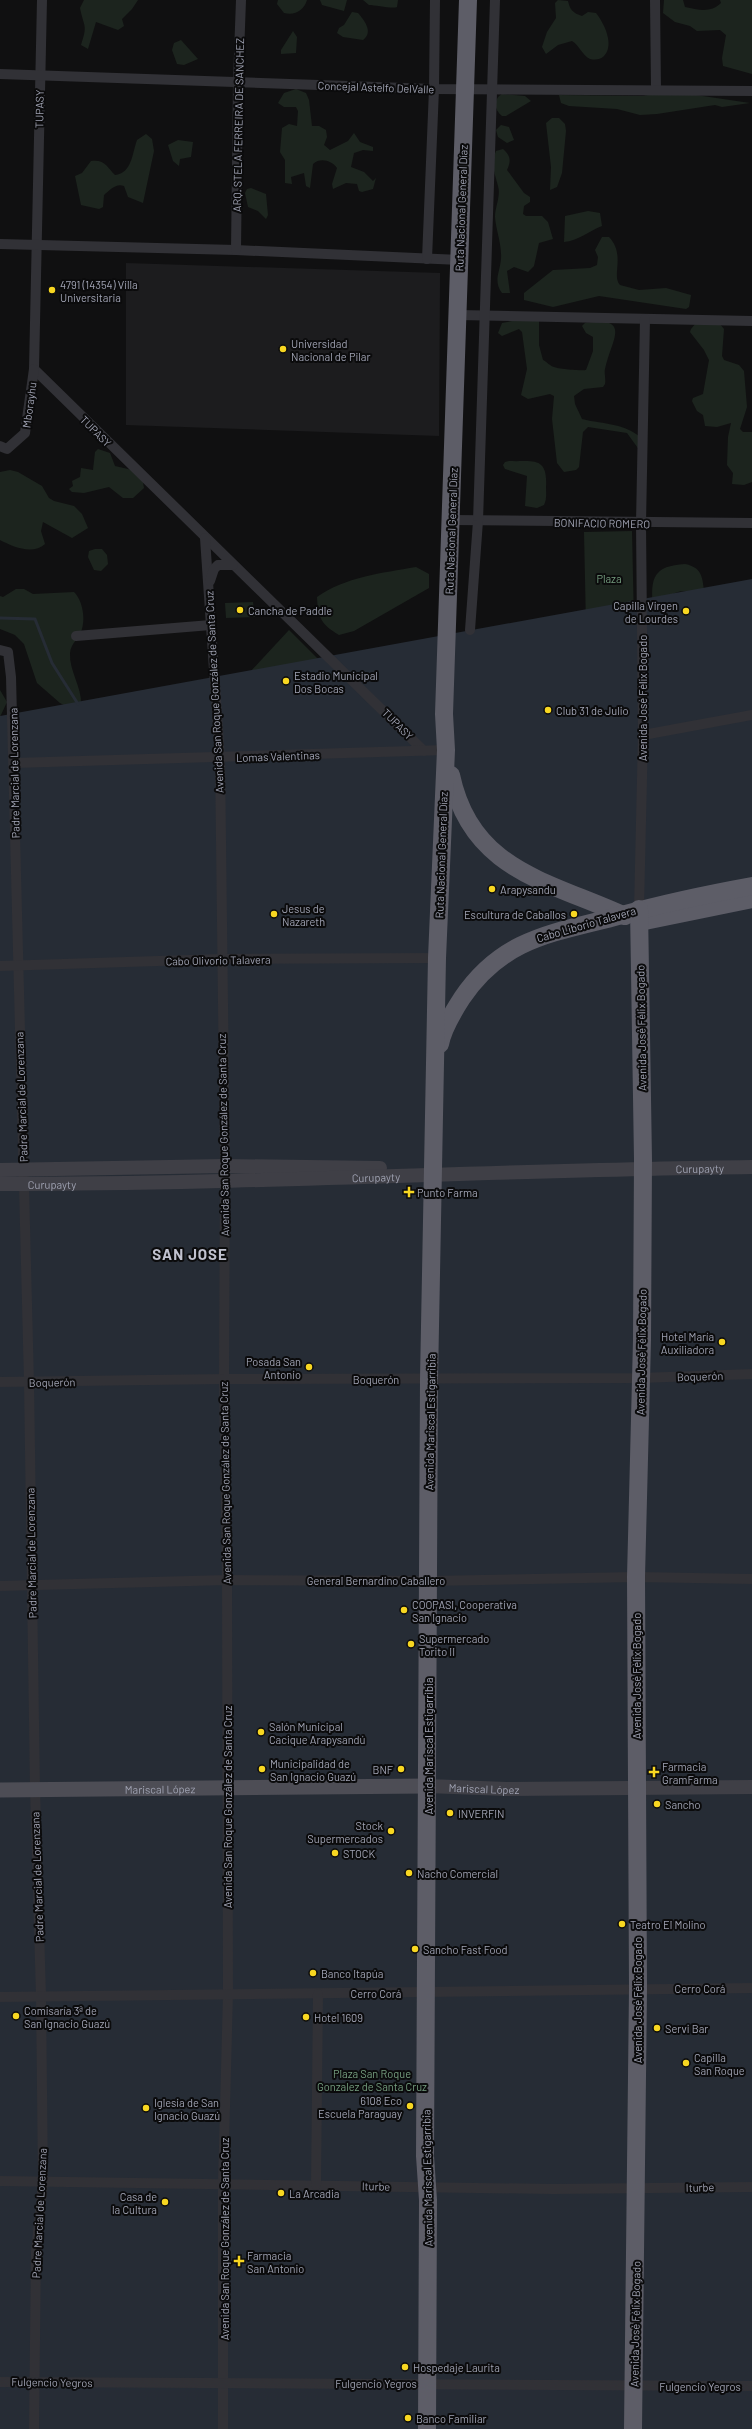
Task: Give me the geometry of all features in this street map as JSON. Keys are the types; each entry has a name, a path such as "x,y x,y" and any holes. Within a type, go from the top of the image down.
{"highway":[{"name":"Ruta Nacional General Díaz","path":"436,1063 437,958 446,750 444,714 452,520 468,0"},
{"path":"446,750 455,796 466,821 497,853 520,872 547,886 634,915"},
{"name":"Cabo Liborio Talavera","path":"436,1063 440,1041 456,1007 477,978 500,956 537,938 752,886"},
{"name":"Cabo Liborio Talavera","path":"634,915 752,899"},
{"name":"Avenida José Félix Bogado","path":"633,2429 638,1988 636,1577 641,1349 642,1164 634,915"},
{"name":"Avenida Mariscal Estigarribia","path":"427,2429 426,2187 429,1379 436,1063"}],"main road":[{"name":"Mariscal López","path":"0,1790 427,1786"}],"street":[{"name":"TUPASY","path":"42,0 34,369 424,751"},
{"name":"ARQ. STELA FERREIRA DE SANCHEZ","path":"236,250 238,81 241,0"},
{"path":"427,259 434,89 435,0"},
{"path":"470,630 478,521 495,0"},
{"path":"655,0 656,89"},
{"name":"Concejal Astelfo DelValle","path":"0,74 465,90 656,89 752,91"},
{"path":"0,244 236,250 460,260"},
{"path":"458,315 752,321"},
{"name":"Avenida José Félix Bogado","path":"634,915 643,735 641,523 645,319"},
{"name":"Mborayhu","path":"0,446 7,449 25,433 34,369"},
{"name":"BONIFACIO ROMERO","path":"452,520 752,523"},
{"name":"Avenida San Roque González de Santa Cruz","path":"205,538 220,758 221,959 225,1173 224,1379 227,1580 228,1994 223,2184 223,2429"},
{"path":"209,587 214,569 218,565 233,565"},
{"path":"76,636 211,625"},
{"name":"Padre Marcial de Lorenzana","path":"0,650 8,652 11,677 14,763 17,966 29,1382 35,1789 41,1996 43,2182 36,2252 34,2429"},
{"path":"643,735 752,715"},
{"name":"Lomas Valentinas","path":"14,763 446,750"},
{"name":"Cabo Olivorio Talavera","path":"0,966 221,959 437,958"},
{"name":"Curupayty","path":"0,1170 225,1173 434,1172 752,1159"},
{"name":"Curupayty","path":"642,1164 752,1167"},
{"name":"Curupayty","path":"0,1184 225,1173"},
{"name":"Boquerón","path":"0,1382 224,1379 640,1378 752,1374"},
{"name":"General Bernardino Caballero","path":"0,1586 227,1580 429,1581 636,1577 752,1579"},
{"name":"Mariscal López","path":"427,1786 636,1789 752,1787"},
{"name":"Cerro Corá","path":"0,1997 427,1993 638,1988 752,1988"},
{"path":"316,2185 318,1994"},
{"name":"Iturbe","path":"0,2181 426,2187 752,2187"},
{"name":"Fulgencio Yegros","path":"0,2382 223,2384 427,2383 752,2386"}],"shaded area":[{"name":"Universidad Nacional de Pilar","path":"126,263 440,273 439,436 126,425"},
{"path":"752,579 752,2429 0,2429 0,716"}],"green space":[{"path":"84,0 138,0 132,9 122,19 124,26 118,30 96,22 88,49 81,45 85,29 80,8"},
{"path":"278,0 307,0 304,7 292,14 284,13 277,4"},
{"path":"320,0 347,0 344,11 322,5"},
{"path":"363,0 398,0 397,7 392,8 369,5"},
{"path":"558,0 568,1 572,11 576,14 582,16 588,12 596,13 607,34 609,46 604,56 594,60 590,59 572,41 558,45 546,54 542,47 547,32 556,18 555,3"},
{"path":"664,0 683,0 685,7 704,10 717,6 721,3 720,0 752,0 752,74 723,66 722,58 726,35 720,30 697,31 690,26 675,22 663,13"},
{"path":"352,12 358,13 367,26 368,33 363,40 343,37 337,33 339,28 344,25"},
{"path":"293,31 297,37 296,53 281,54 281,50"},
{"path":"181,40 198,59 184,65 177,64 172,50 174,43"},
{"path":"296,89 306,93 309,100 312,126 319,126 326,130 327,137 324,145 330,150 348,141 354,133 360,142 373,147 373,151 363,150 354,153 351,167 364,172 373,181 376,178 373,189 362,192 359,191 357,184 346,183 333,189 332,184 337,168 332,163 323,160 313,164 310,188 306,186 304,173 291,177 292,184 285,183 285,160 280,152 282,128 289,124 297,126 298,111 296,107 284,107 278,103 284,93"},
{"path":"658,93 696,95 750,103 722,107 715,105 657,114 640,115 617,109 569,106 561,103 559,95 643,96"},
{"path":"502,94 525,96 531,101 506,116 502,116 497,111 496,102"},
{"path":"552,118 559,118 565,124 566,131 562,173 557,187 550,190 551,167 546,123"},
{"path":"501,125 509,127 514,140 507,143 498,137 496,130"},
{"path":"146,134 152,139 154,151 143,203 128,197 124,186 118,185 104,195 103,207 99,209 81,205 75,176 82,173 91,161 103,162 115,175 125,171 130,162 137,140"},
{"path":"178,140 193,142 191,157 180,159 179,166 173,161 168,145"},
{"path":"503,149 508,154 510,159 507,170 524,193 530,197 530,202 524,206 523,214 526,216 542,216 548,222 553,239 539,243 534,266 528,272 514,267 507,271 510,293 502,293 499,289 497,280 501,253 495,217 499,190 493,161 496,151"},
{"path":"251,188 266,194 268,215 266,219 258,211 248,207 245,193 247,189"},
{"path":"588,211 600,213 602,226 579,238 564,242 565,216"},
{"path":"602,237 609,237 617,251 617,276 620,285 639,290 666,288 691,295 689,307 686,309 599,296 553,307 524,300 524,293 553,270 590,268 597,265 598,257 595,250"},
{"path":"528,318 539,321 539,345 543,360 556,368 565,369 586,370 593,351 593,337 586,333 582,326 585,323 609,323 614,327 614,340 605,369 605,384 603,387 584,389 574,396 575,404 582,419 621,427 643,439 640,451 627,433 588,427 583,432 579,467 576,470 564,472 557,463 552,419 554,396 550,394 528,399 521,395 527,369 522,332 519,329 502,336 498,333 502,323"},
{"path":"696,323 719,323 724,329 722,356 724,360 739,365 744,371 747,407 740,429 743,432 752,432 752,482 744,485 732,484 733,473 727,465 728,437 731,423 717,427 705,426 703,415 697,411 692,401 693,398 703,394 709,360 704,350 690,332"},
{"path":"98,449 110,453 115,466 141,472 144,488 133,498 123,498 109,487 84,493 72,492 69,489 73,486 72,481 80,477 81,468 93,470 95,452"},
{"path":"532,461 542,465 546,477 546,500 544,505 537,508 525,506 527,476 505,469 503,465 505,462"},
{"path":"10,470 18,472 42,486 49,498 54,501 74,506 82,514 88,528 72,538 43,522 41,531 45,544 35,549 23,549 0,540 0,472"},
{"name":"Plaza","path":"632,531 634,624 586,625 584,532"},
{"path":"102,549 107,555 108,564 101,571 94,570 88,557 89,551"},
{"path":"685,564 691,566 699,572 703,581 705,598 683,591 672,594 653,607 652,588 656,575 666,567"},
{"path":"416,567 429,574 429,588 354,631 339,635 324,624 318,610 317,597 328,590 352,580"},
{"path":"16,589 24,589 33,594 74,592 80,600 83,611 83,627 73,644 70,653 70,660 80,691 81,704 66,706 60,703 37,683 24,644 15,635 0,629 0,596 3,597"},
{"name":"Cancha de Paddle","path":"253,602 255,617 226,618 225,603"},
{"path":"289,630 344,685 249,673"},
{"path":"0,690 7,702 0,717"}],"waterway":[{"path":"0,618 35,619 52,663 78,704"}],"place":[{"name":"4791 (14354) Villa Universitaria","path":"52,290"},
{"name":"Universidad Nacional de Pilar","path":"283,349"},
{"name":"Cancha de Paddle","path":"240,610"},
{"name":"Capilla Virgen de Lourdes","path":"686,611"},
{"name":"Estadio Municipal Dos Bocas","path":"286,681"},
{"name":"Club 31 de Julio","path":"548,710"},
{"name":"Arapysandu","path":"492,889"},
{"name":"Jesus de Nazareth","path":"274,914"},
{"name":"Escultura de Caballos","path":"574,914"},
{"name":"Punto Farma","path":"409,1192"},
{"name":"Hotel María Auxiliadora","path":"722,1342"},
{"name":"Posada San Antonio","path":"309,1367"},
{"name":"COOPASI, Cooperativa San Ignacio","path":"404,1610"},
{"name":"Supermercado Torito II","path":"411,1644"},
{"name":"Salón Municipal Cacique Arapysandú","path":"261,1732"},
{"name":"Municipalidad de San Ignacio Guazú","path":"262,1769"},
{"name":"BNF","path":"401,1769"},
{"name":"Farmacia GramFarma","path":"654,1772"},
{"name":"Sancho","path":"657,1804"},
{"name":"INVERFIN","path":"450,1813"},
{"name":"Stock Supermercados","path":"391,1831"},
{"name":"STOCK","path":"335,1853"},
{"name":"Nacho Comercial","path":"409,1873"},
{"name":"Teatro El Molino","path":"622,1924"},
{"name":"Sancho Fast Food","path":"415,1949"},
{"name":"Banco Itapúa","path":"313,1973"},
{"name":"Comisaría 3ª de San Ignacio Guazú","path":"16,2016"},
{"name":"Hotel 1609","path":"306,2017"},
{"name":"Servi Bar","path":"657,2028"},
{"name":"Capilla San Roque","path":"686,2063"},
{"name":"6108 Eco Escuela Paraguay","path":"410,2106"},
{"name":"Iglesia de San Ignacio Guazú","path":"146,2108"},
{"name":"La Arcadia","path":"281,2193"},
{"name":"Casa de la Cultura","path":"165,2202"},
{"name":"Farmacia San Antonio","path":"239,2261"},
{"name":"Hospedaje Laurita","path":"405,2367"},
{"name":"Banco Familiar","path":"408,2418"}],"district":[{"name":"SAN JOSE","path":"190,1254"}],"park label":[{"name":"Plaza San Roque Gonzalez de Santa Cruz","path":"372,2079"}]}
